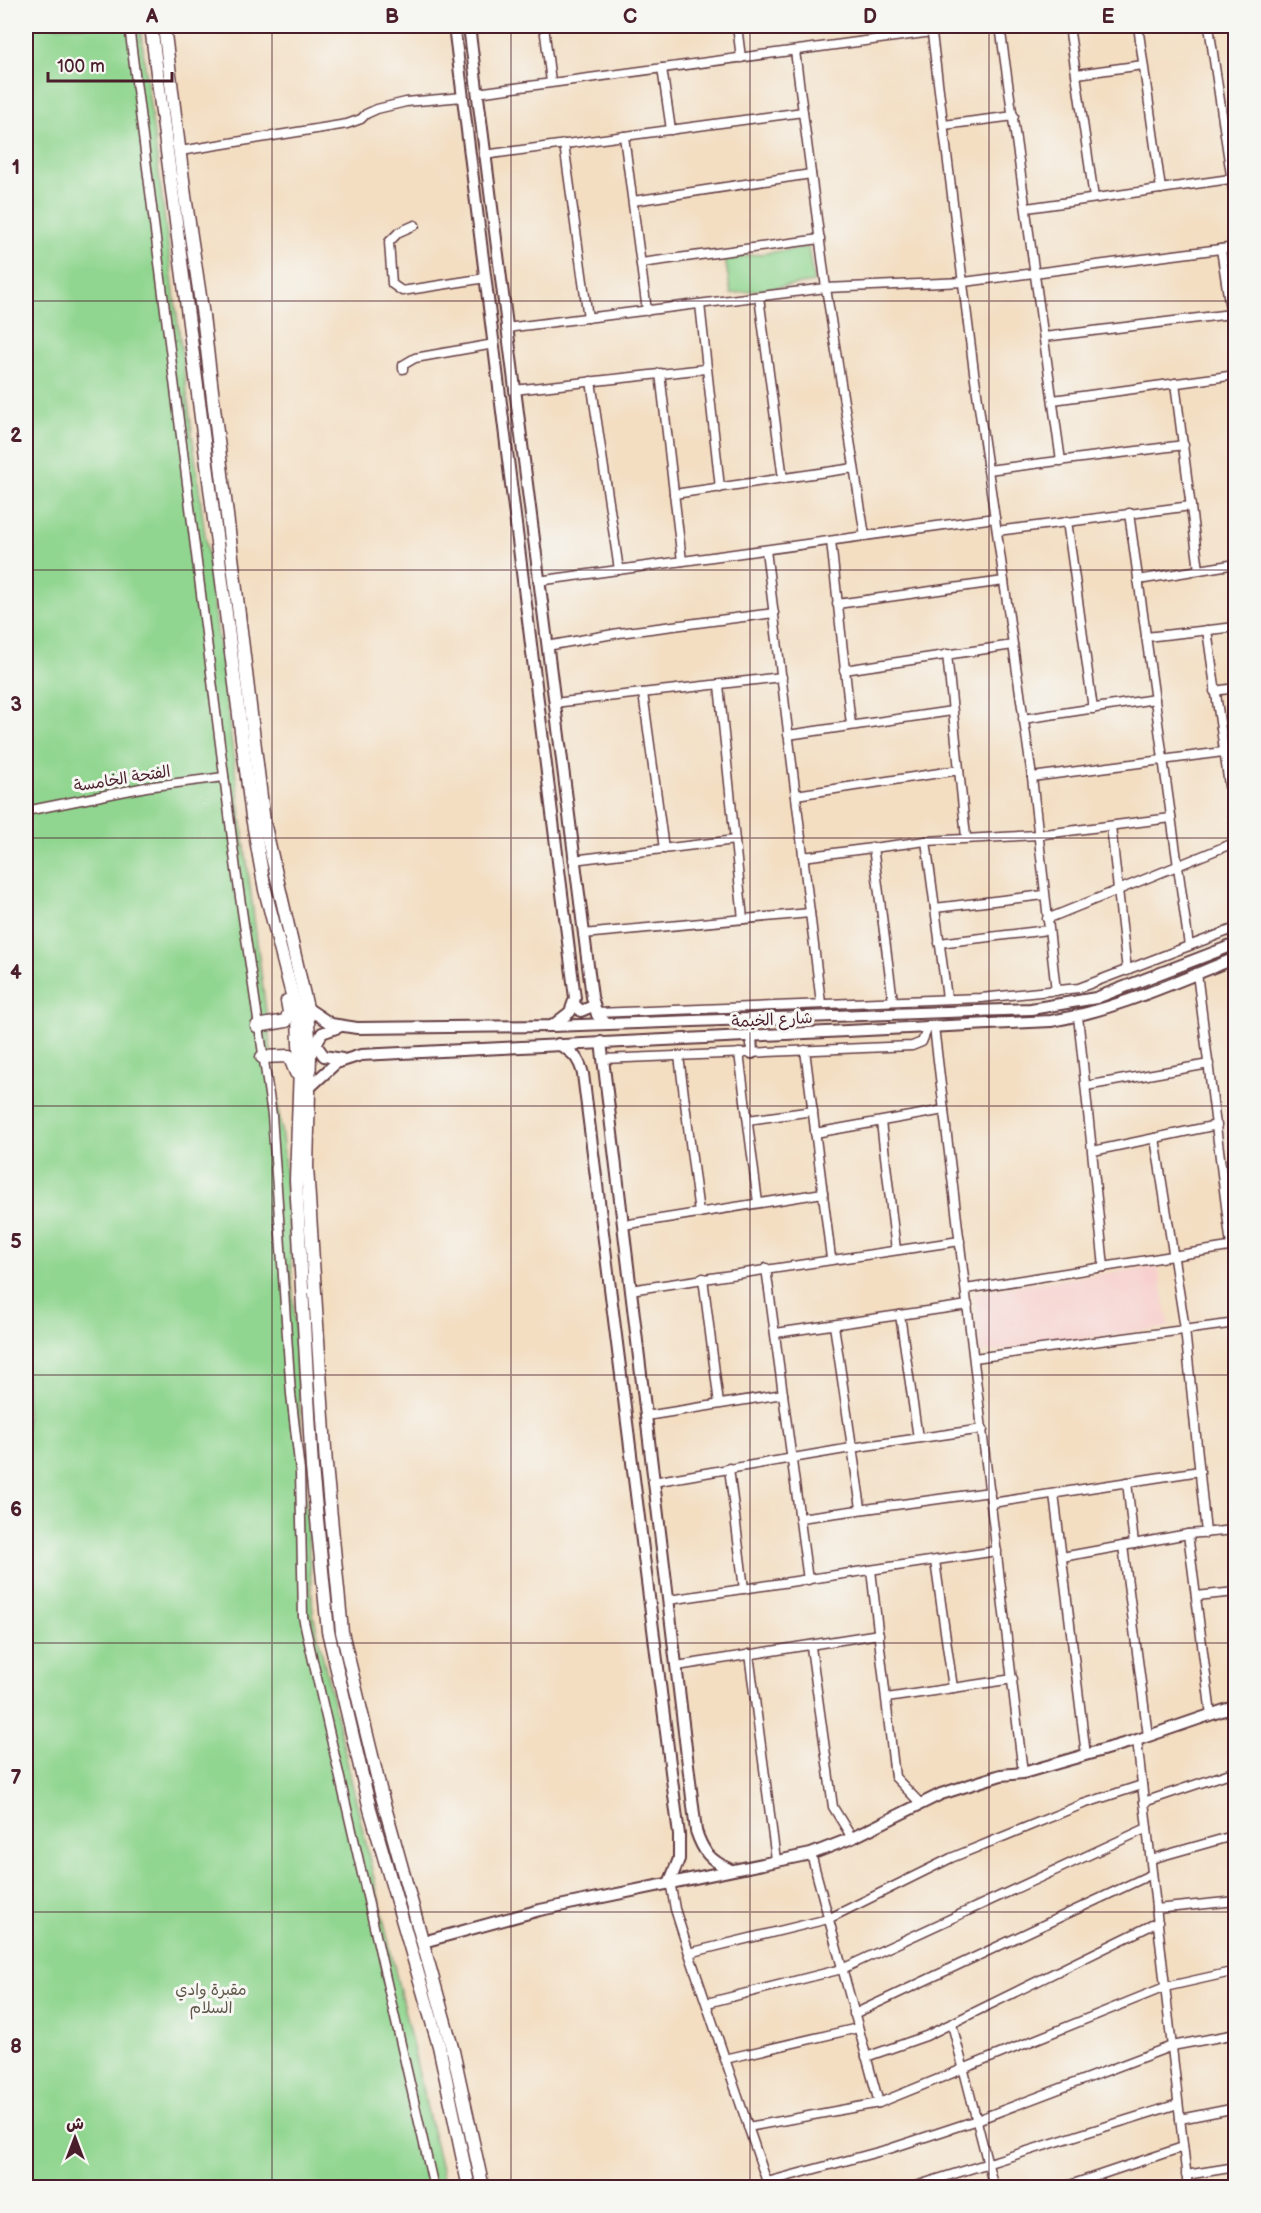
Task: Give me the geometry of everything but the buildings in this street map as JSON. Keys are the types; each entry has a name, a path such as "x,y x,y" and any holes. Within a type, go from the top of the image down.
{"main road":[{"path":"151,26 252,817 266,890 298,1018 305,1087"},
{"path":"164,26 204,316 264,822 307,1008 304,1210 312,1468 328,1631 370,1809 439,2046 469,2187"},
{"path":"257,1026 280,1024 288,1019 286,992 288,976"},
{"path":"262,1057 284,1054 291,1057 305,1087"},
{"path":"305,1230 342,1632 381,1793 464,2095 483,2187"},
{"path":"450,2097 459,2100 464,2095"},
{"path":"457,2127 464,2123 470,2126"}],"street":[{"path":"129,26 224,777 257,1026 272,1115 291,1394 300,1471 303,1617 434,2187"},
{"path":"454,26 574,1004 570,1012 552,1026"},
{"path":"469,26 583,934 595,1010 607,1024"},
{"path":"544,26 551,82"},
{"path":"737,26 741,58"},
{"path":"1000,26 1061,461"},
{"path":"1069,26 1094,198"},
{"path":"1138,26 1161,189"},
{"path":"1209,26 1236,209"},
{"path":"477,93 795,51 931,29 988,470 1032,777 1056,991"},
{"path":"795,51 826,288 865,536"},
{"path":"1077,74 1143,65"},
{"path":"662,68 671,130"},
{"path":"180,151 347,124 377,109 406,102 463,97"},
{"path":"484,154 803,112"},
{"path":"944,125 1014,116"},
{"path":"624,136 648,311"},
{"path":"564,144 588,318"},
{"path":"633,201 811,174"},
{"path":"1027,208 1230,179"},
{"path":"415,225 399,232 389,242 392,284 397,289 402,291 486,278"},
{"path":"641,263 820,238"},
{"path":"506,328 826,288 964,282 1236,247"},
{"path":"1221,249 1236,349"},
{"path":"759,297 783,479"},
{"path":"700,304 705,369 720,488"},
{"path":"1044,337 1231,314"},
{"path":"402,369 403,365 415,358 494,344"},
{"path":"514,390 705,369"},
{"path":"498,374 505,377 512,373"},
{"path":"660,373 682,561"},
{"path":"1053,400 1236,375"},
{"path":"591,381 619,570"},
{"path":"1175,383 1199,570"},
{"path":"503,418 510,413 517,414"},
{"path":"988,470 1184,445"},
{"path":"674,494 854,468"},
{"path":"997,531 1191,506"},
{"path":"1129,513 1189,946"},
{"path":"538,581 995,518"},
{"path":"1067,521 1093,709"},
{"path":"831,541 851,725"},
{"path":"766,550 821,1004"},
{"path":"1138,579 1236,564"},
{"path":"837,604 1004,581"},
{"path":"547,645 619,633 774,613"},
{"path":"1146,637 1236,627"},
{"path":"1207,630 1236,835"},
{"path":"844,670 1013,645"},
{"path":"947,654 966,837"},
{"path":"554,703 782,677"},
{"path":"719,684 743,919"},
{"path":"1214,691 1236,688"},
{"path":"643,693 664,849"},
{"path":"1023,719 1155,699"},
{"path":"788,735 952,711"},
{"path":"1032,777 1223,752"},
{"path":"796,795 959,770"},
{"name":"الفتحة الخامسة","path":"26,811 146,787 224,777"},
{"path":"803,857 926,841 966,837 1037,835 1171,818"},
{"path":"1111,826 1128,971"},
{"path":"573,860 735,840"},
{"path":"926,841 947,998"},
{"path":"1047,919 1236,842"},
{"path":"873,847 893,1001"},
{"path":"935,908 1044,894"},
{"path":"583,934 810,913"},
{"path":"574,1004 581,1011 981,998 1056,991 1089,986 1236,928"},
{"path":"939,943 1048,930"},
{"name":"شارع الخيمة","path":"307,1008 323,1021 339,1027 552,1026 1052,1006 1096,998 1236,944"},
{"name":"شارع الخيمة","path":"305,1087 329,1067 344,1059 361,1055 1030,1023 1078,1016 1128,1001 1236,958"},
{"path":"966,1289 1233,1246 1197,973"},
{"path":"981,998 981,1010"},
{"path":"902,1029 898,1021 909,1013"},
{"path":"840,1016 849,1024 843,1031"},
{"path":"1078,1016 1104,1267"},
{"path":"339,1027 322,1033 316,1045 324,1056 344,1059"},
{"path":"603,1059 916,1046 931,1027"},
{"path":"931,1027 945,1110 1023,1773"},
{"path":"751,1035 752,1053"},
{"path":"601,1042 696,1832 703,1850 713,1861 730,1869"},
{"path":"558,1044 573,1052 580,1061 585,1087 679,1835 679,1859 670,1881 675,1909 768,2185 977,2120 1172,2046 1236,2034"},
{"path":"805,1050 831,1258"},
{"path":"739,1053 758,1203"},
{"path":"679,1056 699,1213"},
{"path":"1086,1086 1209,1064"},
{"path":"585,1087 606,1083"},
{"path":"815,1133 945,1110"},
{"path":"748,1120 813,1111"},
{"path":"881,1122 896,1250"},
{"path":"1093,1151 1217,1125"},
{"path":"1155,1138 1185,1329 1206,1533"},
{"path":"623,1225 823,1193"},
{"path":"630,1290 831,1258 960,1241"},
{"path":"766,1268 808,1580"},
{"path":"703,1278 719,1404"},
{"path":"776,1334 968,1305"},
{"path":"900,1315 918,1438"},
{"path":"974,1358 1236,1323"},
{"path":"834,1325 861,1508"},
{"path":"646,1416 783,1394"},
{"path":"628,1429 639,1437 647,1429"},
{"path":"635,1481 643,1472 653,1480 983,1429"},
{"path":"729,1468 744,1589"},
{"path":"992,1503 1200,1471"},
{"path":"1127,1482 1134,1544"},
{"path":"800,1518 990,1492"},
{"path":"1054,1494 1086,1755"},
{"path":"1062,1557 1188,1534 1236,1530"},
{"path":"1188,1534 1211,1715"},
{"path":"1123,1546 1143,1738 1142,1785 1188,2187"},
{"path":"669,1600 998,1551"},
{"path":"936,1561 953,1688"},
{"path":"871,1570 895,1777 921,1804"},
{"path":"1196,1596 1236,1592"},
{"path":"677,1666 811,1647 879,1634"},
{"path":"811,1647 833,1807 852,1838"},
{"path":"749,1654 776,1860"},
{"path":"887,1698 1013,1679"},
{"path":"423,1942 540,1910 670,1881 811,1854 852,1838 941,1794 1001,1775 1023,1773 1143,1738 1236,1706"},
{"path":"1144,1802 1236,1771"},
{"path":"689,1953 828,1919 951,1858 1083,1804 1142,1785"},
{"path":"707,2003 842,1969 1147,1828"},
{"path":"679,1835 689,1839 696,1832"},
{"path":"1150,1859 1236,1835"},
{"path":"811,1854 879,2103"},
{"path":"854,2014 1152,1874"},
{"path":"1156,1909 1236,1901"},
{"path":"866,2056 927,2036 1158,1922"},
{"path":"748,2127 879,2103 1165,1987 1236,1971"},
{"path":"952,2024 994,2187"},
{"path":"725,2059 858,2028"},
{"path":"909,2187 1178,2104"},
{"path":"1180,2119 1236,2108"},
{"path":"1061,2187 1183,2147"},
{"path":"1186,2175 1236,2167"}],"shaded area":[{"path":"1158,1266 1169,1327 980,1353 974,1292"}],"green space":[{"name":"مقبرة وادي السلام","path":"26,26 140,26 284,1153 313,1614 445,2187 26,2188"},
{"path":"808,247 814,282 731,294 725,259"}]}
